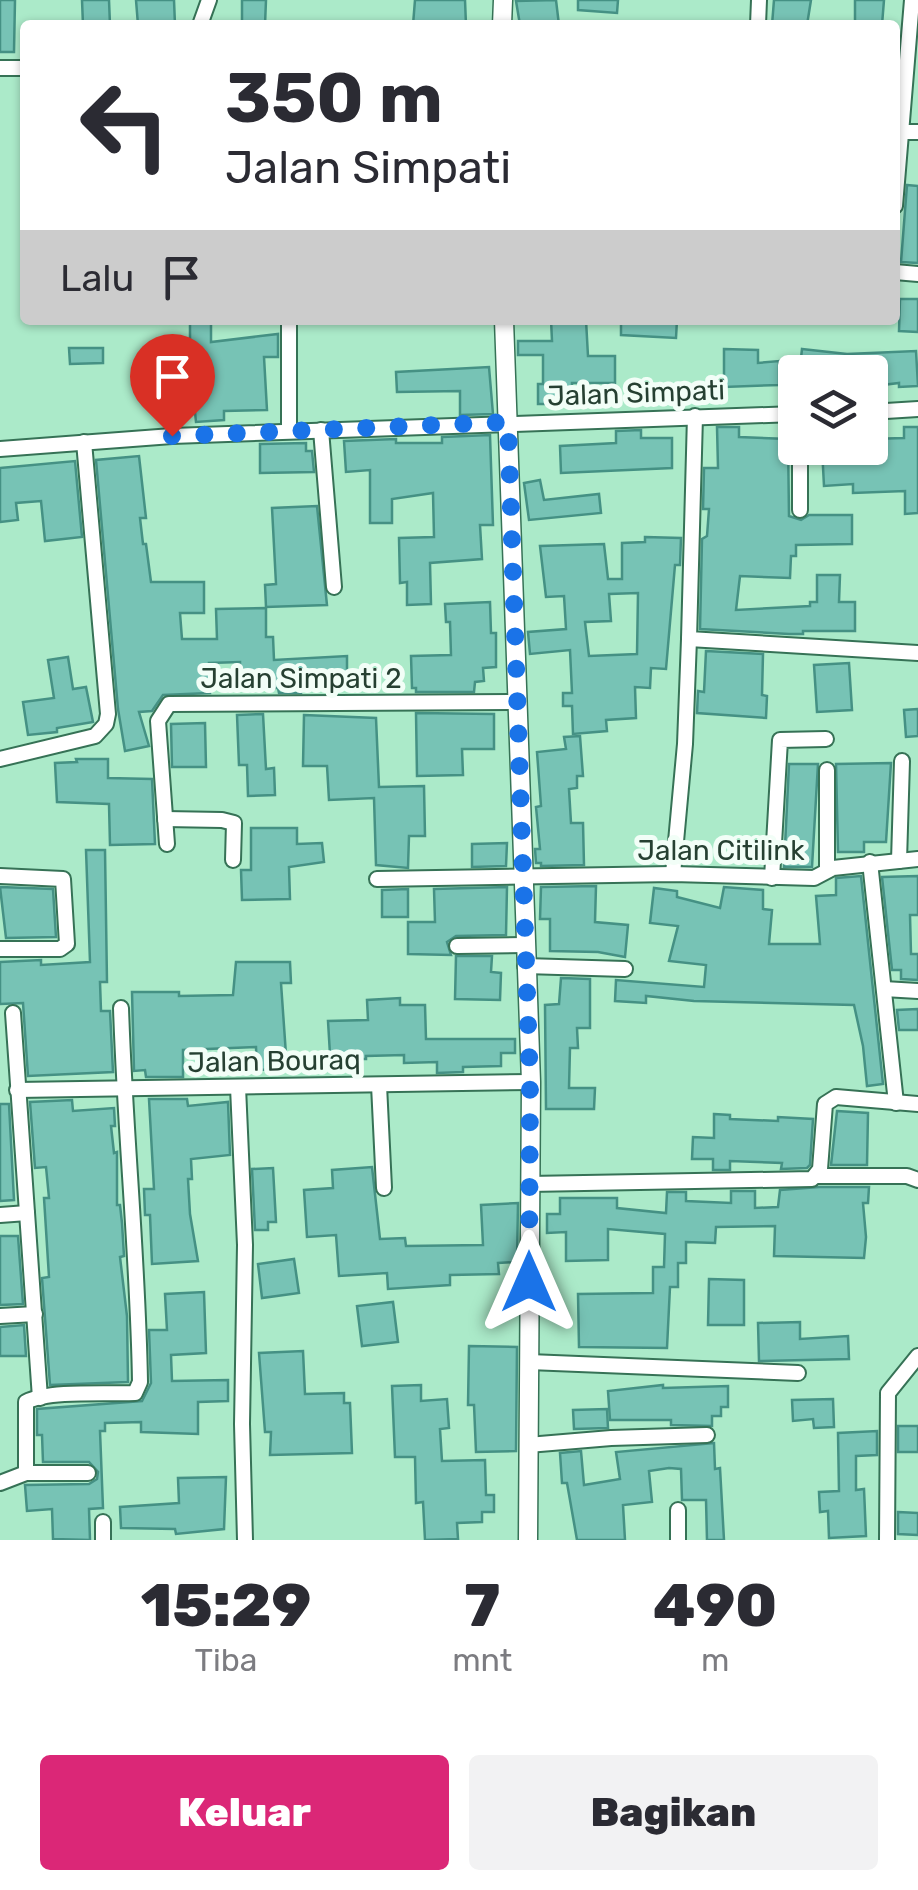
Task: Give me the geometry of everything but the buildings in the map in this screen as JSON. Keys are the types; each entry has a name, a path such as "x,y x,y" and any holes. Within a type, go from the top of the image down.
{"street":[{"path":"900,181 910,132 912,0"},
{"path":"289,431 290,325"},
{"path":"504,325 530,1082 528,1540"},
{"path":"888,411 918,410"},
{"name":"Jalan Simpati","path":"0,449 289,431 778,414"},
{"path":"674,874 685,744 695,416"},
{"path":"322,430 334,588"},
{"path":"0,759 95,736 106,724 84,442"},
{"path":"800,465 800,510"},
{"path":"689,639 918,653"},
{"name":"Jalan Simpati 2","path":"167,844 158,721 169,704 517,702"},
{"path":"772,878 780,742 782,738 826,739"},
{"path":"899,860 902,760"},
{"path":"826,870 828,770"},
{"path":"902,807 918,806"},
{"path":"165,819 234,823 234,860"},
{"name":"Jalan Citilink","path":"378,880 674,874 814,878 826,870 918,859"},
{"path":"870,862 896,1103"},
{"path":"0,876 64,879 67,944 60,949 0,949"},
{"path":"456,946 524,945"},
{"path":"525,966 624,970"},
{"path":"884,989 918,990"},
{"path":"26,1473 26,1402 135,1393 140,1382 138,1281 121,1008"},
{"path":"13,1013 7,1031 18,1090 40,1398"},
{"name":"Jalan Bouraq","path":"18,1090 530,1082"},
{"path":"379,1085 384,1188"},
{"path":"238,1087 245,1245 245,1540"},
{"path":"818,1176 825,1104 836,1096 918,1104"},
{"path":"0,1123 19,1122"},
{"path":"529,1184 818,1176 907,1176 918,1180"},
{"path":"0,1215 28,1212"},
{"path":"0,1316 35,1314"},
{"path":"888,1540 888,1393 918,1356"},
{"path":"529,1362 798,1372"},
{"path":"528,1445 707,1435"},
{"path":"0,1483 26,1473 88,1474"},
{"path":"678,1510 678,1540"},
{"path":"104,1522 104,1540"}],"route":[{"path":"172,436 508,422 530,1082 529,1282"}]}
